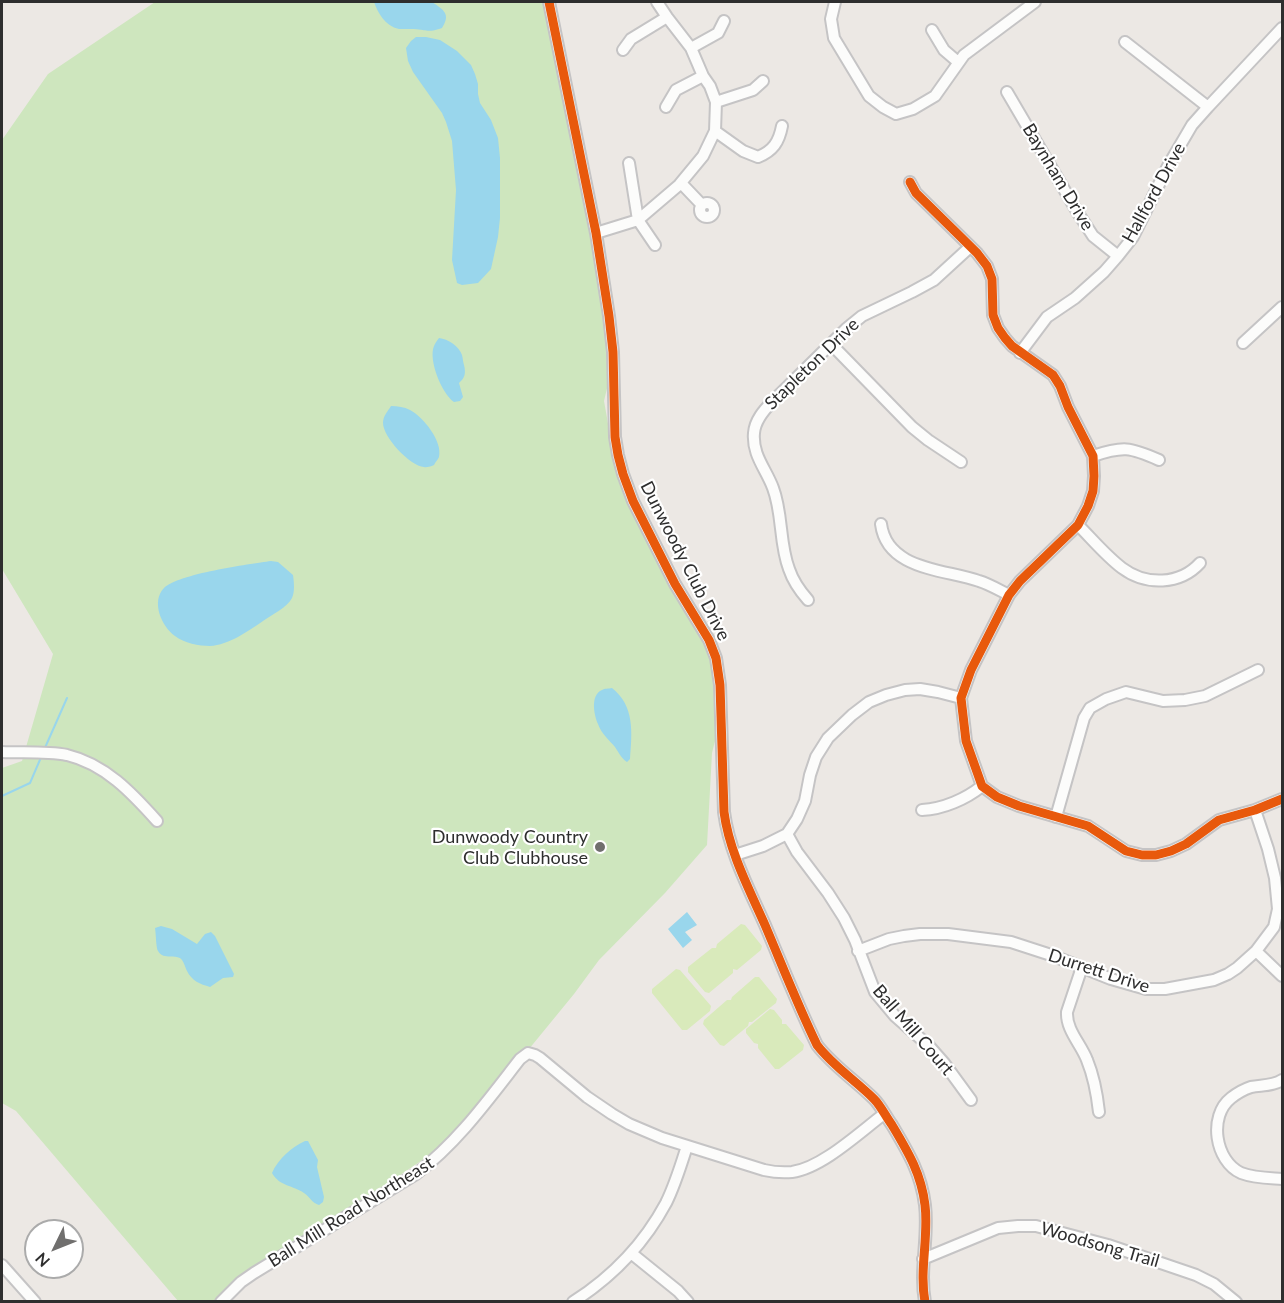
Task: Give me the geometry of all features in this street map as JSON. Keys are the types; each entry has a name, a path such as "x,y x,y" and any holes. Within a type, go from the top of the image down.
{"street":[{"name":"Dunwoody Club Drive","path":"549,2 596,232 609,316 613,352 615,437 622,474 633,501 675,584 709,640 716,658 720,685 724,812 726,830 735,855 817,1045 832,1062 872,1097 910,1156 917,1172 926,1213 923,1259 925,1302"},
{"path":"596,232 638,220 681,183 703,156 715,131 716,102 710,86 691,48 657,2"},
{"path":"835,2 831,20 834,38 869,96 895,120 934,96 964,55 1035,2"},
{"path":"622,50 631,39 667,17"},
{"path":"691,48 718,33 724,21"},
{"name":"Hallford Drive","path":"1020,353 1047,317 1075,298 1118,256 1133,237 1192,125 1282,28"},
{"path":"932,30 944,50 958,62"},
{"path":"1125,42 1208,107"},
{"path":"666,107 676,90 703,76"},
{"path":"716,102 753,90 763,81"},
{"name":"Baynham Drive","path":"1007,92 1093,236 1118,256"},
{"path":"715,131 743,151 758,157 766,154 779,140 782,126"},
{"path":"629,163 638,220 655,245"},
{"path":"910,182 916,193 976,253 990,271 993,315 998,328 1020,353 1053,375 1093,456 1093,490 1078,525 1020,580 1009,595 971,670 961,698 966,741 982,786 998,797 1019,806 1088,826 1126,851 1142,855 1156,855 1171,851 1219,820 1282,800"},
{"path":"681,183 702,205"},
{"name":"Stapleton Drive","path":"808,600 798,588 789,570 783,550 778,506 773,488 755,452 756,423 763,411 862,316 934,280 970,247"},
{"path":"1243,343 1282,307"},
{"path":"831,344 912,427 961,462"},
{"path":"1093,456 1123,448 1159,460"},
{"path":"881,524 884,539 903,559 920,566 982,582 1009,595"},
{"path":"1078,525 1120,567 1142,578 1159,581 1175,579 1194,570 1200,563"},
{"path":"1056,817 1084,718 1090,708 1126,692 1163,701 1205,696 1258,670"},
{"path":"735,855 763,846 787,834 805,801 816,757 828,738 869,702 886,694 920,689 961,698"},
{"path":"2,752 52,753 87,762 107,773 129,790 157,820"},
{"path":"922,810 944,806 982,786"},
{"name":"Durrett Drive","path":"858,951 904,936 948,934 1011,942 1111,979 1146,989 1165,989 1214,980 1228,974 1256,951 1274,927 1280,909 1268,849 1255,810"},
{"name":"Ball Mill Court","path":"787,834 804,863 839,909 850,929 875,992 895,1016 936,1054 971,1100"},
{"path":"1256,951 1282,976"},
{"path":"1082,967 1066,1018 1087,1059 1097,1094 1099,1112"},
{"name":"Ball Mill Road Northeast","path":"221,1302 235,1287 254,1273 432,1162 460,1134 520,1059 528,1053 535,1054 587,1097 612,1114 646,1132 687,1146"},
{"path":"1282,1080 1270,1085 1247,1088 1230,1098 1220,1112 1216,1129 1221,1151 1236,1169 1242,1173 1282,1179"},
{"path":"573,1302 607,1277 631,1253 649,1230 678,1176 687,1146 764,1170 794,1172 822,1161 884,1114"},
{"name":"Woodsong Trail","path":"923,1259 998,1228 1036,1226 1108,1245 1196,1275 1223,1291 1236,1302"},
{"path":"631,1253 678,1291 688,1302"},
{"path":"2,1264 35,1302"}],"green space":[{"path":"155,2 548,2 615,355 604,401 614,457 668,585 715,642 722,713 712,753 707,845 665,893 599,960 529,1049 446,1144 214,1301 178,1301 16,1111 2,1103 2,768 22,761 53,654 2,569 2,140 48,74"},
{"path":"741,924 745,925 762,946 761,950 737,970 733,969 733,973 709,993 705,992 688,972 688,967 712,948 716,948 717,944"},
{"path":"676,969 680,970 711,1006 710,1011 687,1030 682,1030 652,993 652,989"},
{"path":"755,977 759,977 777,999 776,1003 749,1022 748,1026 724,1046 720,1045 703,1024 704,1020 727,1000 731,1000"},
{"path":"770,1009 774,1010 782,1020 782,1024 786,1024 804,1045 803,1050 779,1069 775,1069 758,1048 758,1044 754,1043 746,1033 746,1029"}],"water":[{"path":"374,2 432,2 445,13 445,23 442,28 428,31 399,29 386,22"},
{"path":"416,37 440,40 457,51 471,65 478,84 480,103 491,120 498,138 500,218 498,237 491,269 478,283 462,285 457,283 452,260 456,190 452,141 442,113 413,72 408,61 406,48"},
{"path":"439,338 453,344 462,355 465,373 459,383 463,397 460,401 454,402 449,398 437,376 433,352 434,345"},
{"path":"391,406 410,410 431,430 439,451 439,457 434,465 426,467 412,462 392,443 383,423"},
{"path":"271,561 278,562 293,575 293,596 283,608 245,633 217,645 192,644 170,632 162,620 158,600 164,588 172,583 214,570"},
{"path":"612,688 625,703 630,720 630,759 627,762 603,733 595,716 596,696 603,689"},
{"path":"687,912 697,925 685,932 692,940 683,948 668,929"},
{"path":"161,926 172,929 197,944 205,934 211,932 234,974 233,977 223,978 210,987 194,980 180,958 165,956 158,951 155,928"},
{"path":"308,1141 318,1160 317,1167 324,1197 323,1202 319,1205 300,1190 279,1181 272,1173 286,1154"}],"waterway":[{"path":"44,750 67,698"},
{"path":"2,796 30,783 42,755"}],"cycle path":[{"path":"549,2 596,233 613,352 615,437 623,474 633,501 675,584 709,640 716,658 720,685 724,812 730,841 740,870 817,1045 830,1060 877,1102 903,1144 917,1173 923,1193 926,1217 923,1277 925,1302"},
{"path":"910,182 916,193 977,253 987,266 992,279 993,315 998,328 1012,346 1053,375 1093,456 1093,491 1078,525 1020,581 1009,595 971,670 961,698 966,741 982,786 997,797 1019,806 1088,826 1126,851 1142,855 1156,855 1171,851 1186,844 1219,820 1255,810 1282,799"}],"place":[{"name":"Dunwoody Country Club Clubhouse","path":"600,847"}]}
